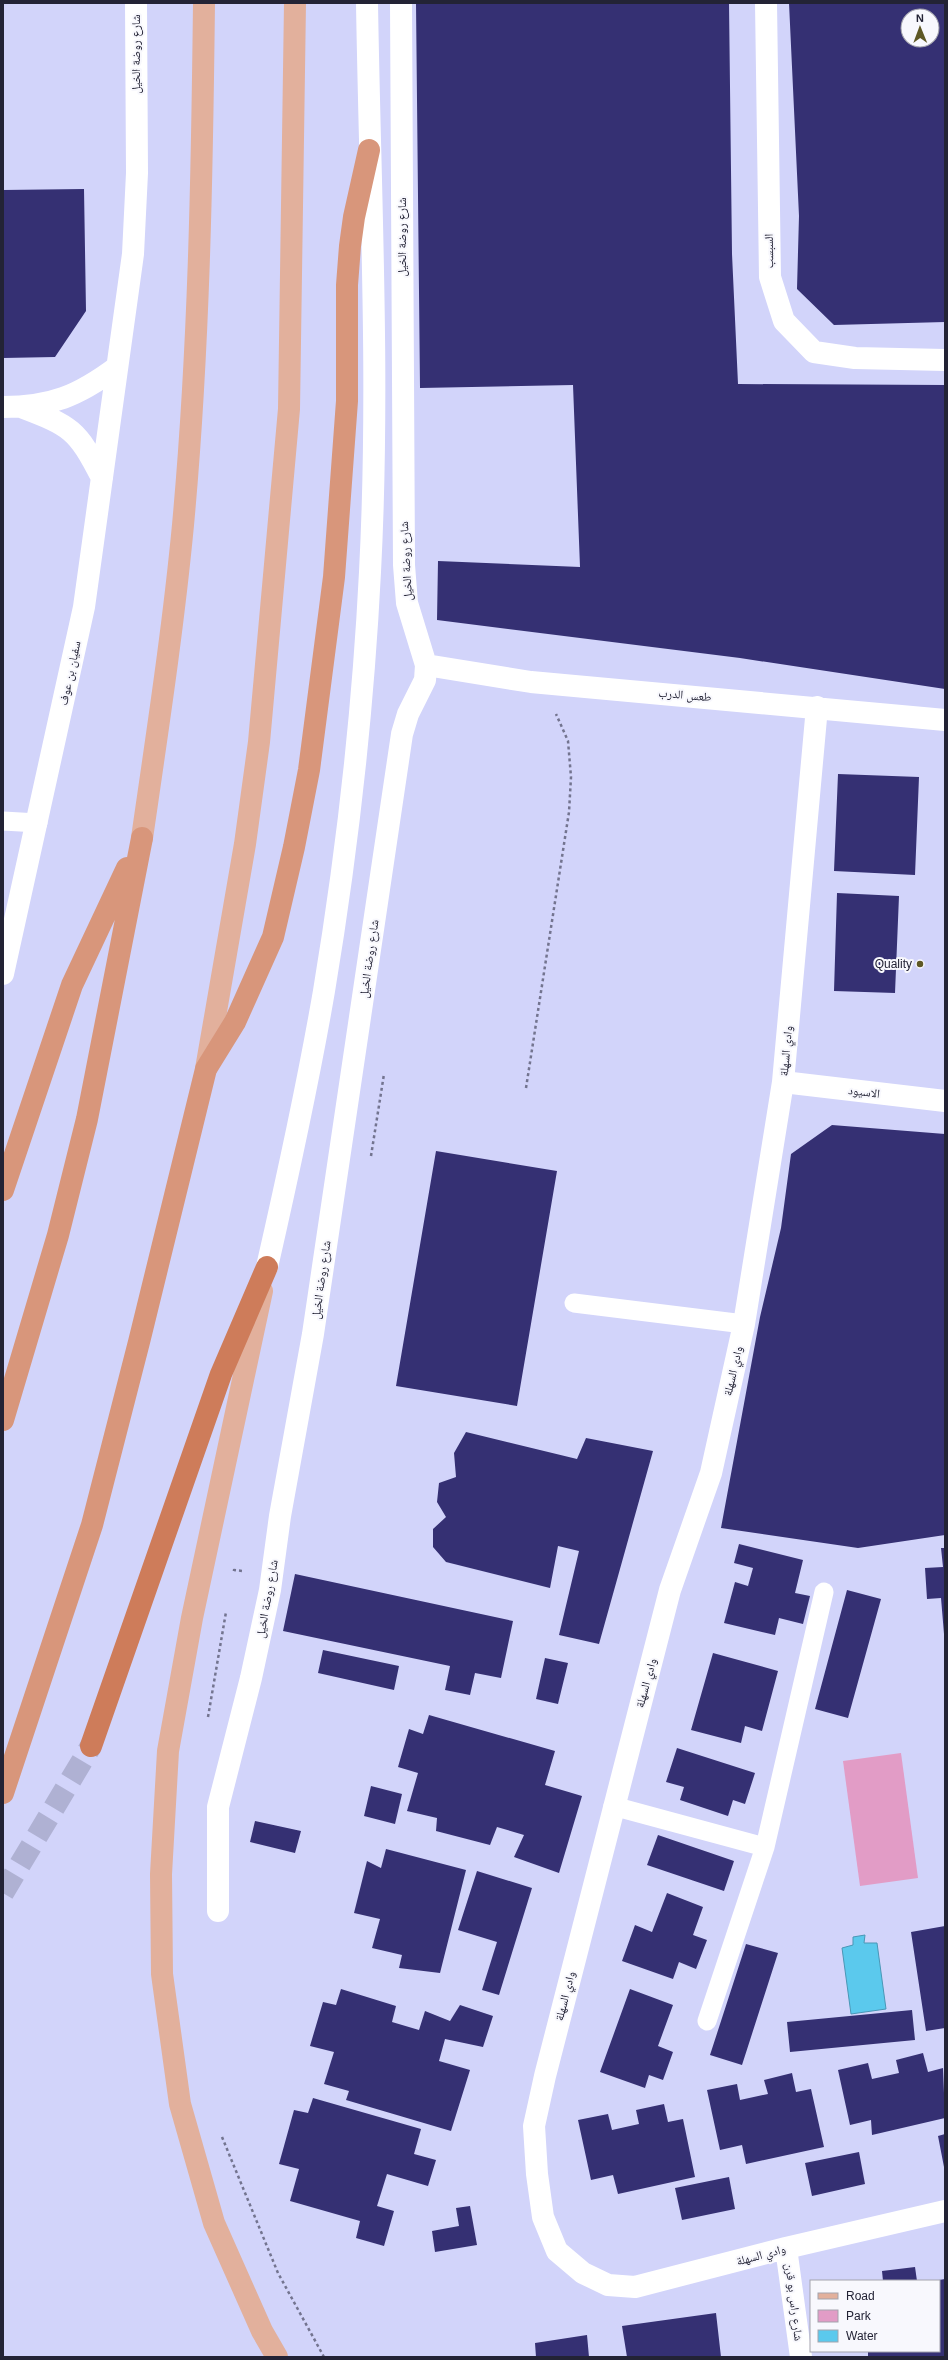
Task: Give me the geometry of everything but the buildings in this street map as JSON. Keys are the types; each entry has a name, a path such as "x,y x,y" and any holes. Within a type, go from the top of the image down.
{"highway":[{"path":"3,1793 92,1525 139,1342 206,1069 235,1022 273,937 309,770 334,577 347,401 347,285 350,246 354,217 369,150"},
{"path":"3,1190 72,985 142,838"},
{"path":"3,1420 58,1235 87,1119 142,838"},
{"path":"92,1746 221,1374 267,1267"}],"main road":[{"path":"142,838 165,673 183,525 194,366 202,189 204,3"},
{"path":"206,1069 245,844 259,742 289,409 295,3"},
{"path":"267,1267 192,1618 168,1751 161,1874 162,1974 180,2104 214,2223 262,2331 277,2357"}],"street":[{"name":"شارع روضة الخيل","path":"117,368 133,254 137,173 136,3"},
{"path":"267,1267 298,1129 324,991 345,852 360,712 370,572 375,431 375,290 369,150 366,3"},
{"name":"شارع روضة الخيل","path":"218,1912 218,1807 251,1678 270,1590 280,1516 313,1334 402,734 408,714 425,680 426,665 407,603 404,566 401,3"},
{"name":"السبسب","path":"766,3 770,277 784,321 814,352 855,358 945,360"},
{"path":"12,407 74,395 90,387 117,368"},
{"name":"سفيان بن عوف","path":"3,974 38,823 84,607 117,368"},
{"path":"12,407 55,420 72,430 86,447 102,478"},
{"name":"طعس الدرب","path":"426,665 531,682 817,707 945,720"},
{"name":"وادي السهلة","path":"817,707 783,1082 744,1324 711,1473 670,1590 613,1806 534,2126 537,2174 543,2217 557,2251 583,2273 608,2285 636,2287 786,2248 945,2211"},
{"name":"الاسيود","path":"783,1082 945,1101"},
{"name":"شارع راس بو قرن","path":"786,2248 801,2357"}],"lane":[{"path":"3,821 38,823"},
{"path":"574,1303 744,1324"},
{"path":"707,2021 765,1847 824,1592"},
{"path":"613,1806 765,1847"}],"path":[{"path":"526,1088 569,812 571,777 568,742 554,709 531,682"}],"green space":[{"path":"901,1753 918,1878 860,1886 843,1761"}],"water":[{"path":"865,1935 864,1943 877,1943 886,2009 851,2014 842,1948 853,1945 853,1937"}],"tunnel":[{"path":"3,1893 91,1746"}],"place":[{"name":"Quality","path":"920,964"}]}
